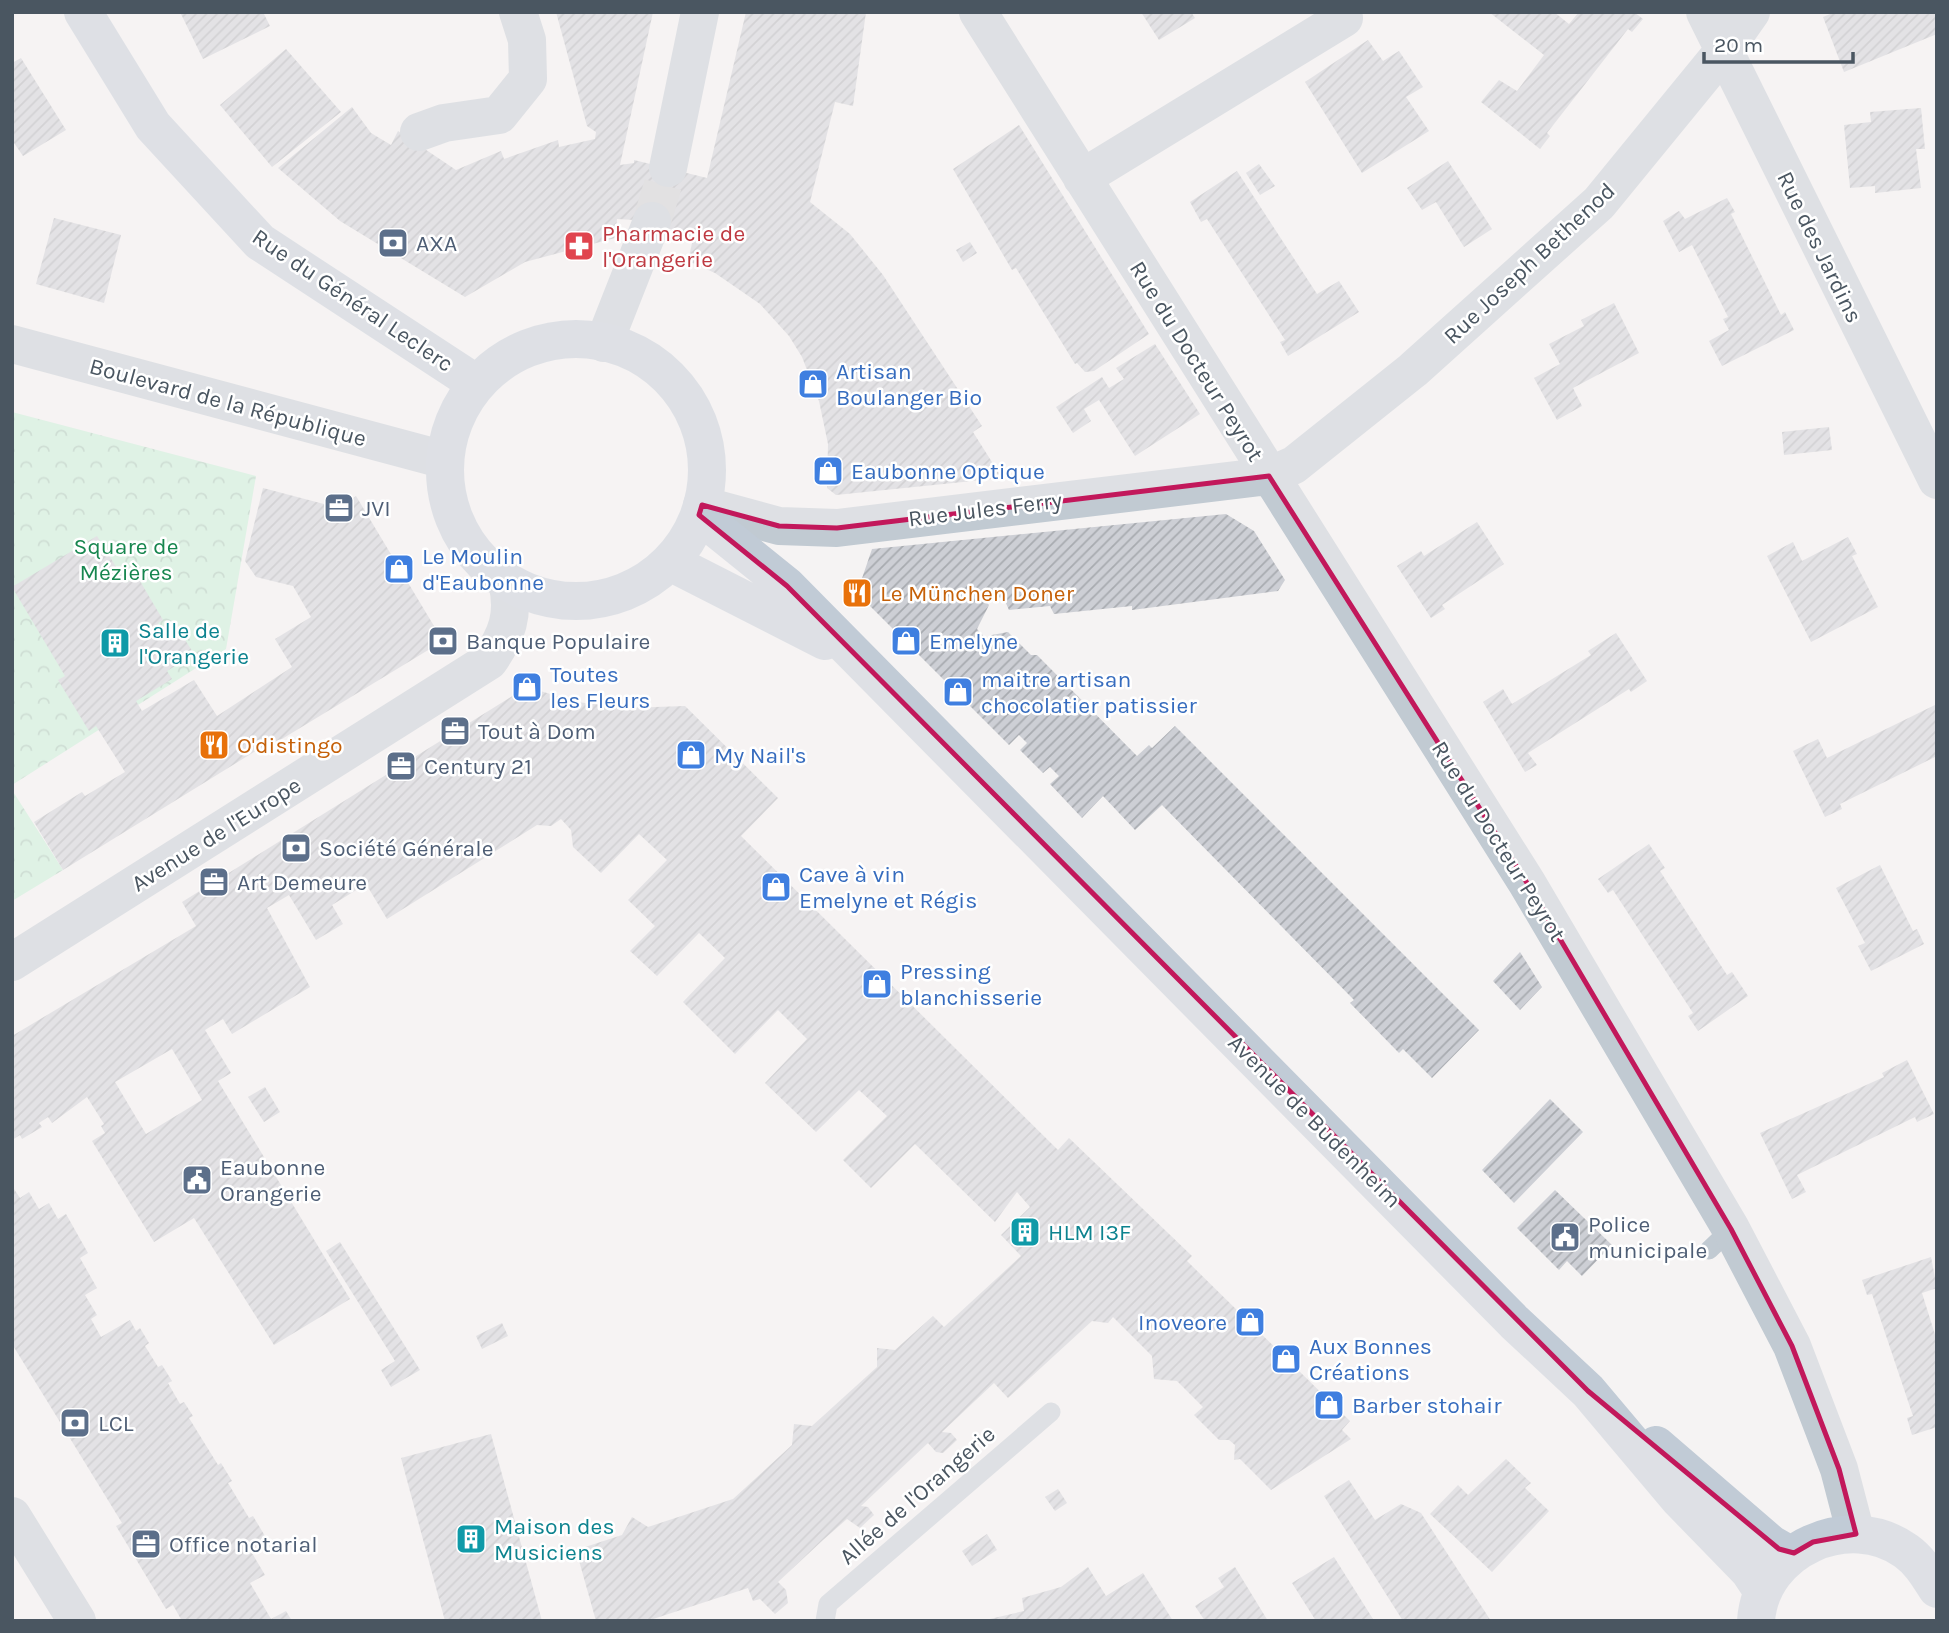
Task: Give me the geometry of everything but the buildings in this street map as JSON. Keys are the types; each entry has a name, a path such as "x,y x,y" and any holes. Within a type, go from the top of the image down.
{"main road":[{"name":"Rue du Général Leclerc","path":"83,12 153,126 260,242 477,384"},
{"path":"569,339 604,342 637,354 666,374 688,402 702,435 707,470 701,510 687,540 670,562 637,586 600,600 559,601 532,594 507,582 478,559 458,530 446,495 444,460 455,419 477,384 503,361 534,346 569,339"},
{"name":"Avenue de Budenheim","path":"701,510 787,586 1514,1322 1588,1391 1679,1499 1749,1572 1760,1606"},
{"name":"Avenue de Budenheim","path":"670,562 858,658"},
{"path":"1588,1391 1698,1478 1771,1544 1785,1552 1794,1553"},
{"path":"1760,1606 1775,1571 1794,1553 1813,1542 1856,1534 1882,1539 1906,1551 1925,1569 1937,1589"}],"street":[{"path":"419,132 444,123 499,115 528,79 527,40 519,12"},
{"path":"668,168 700,12"},
{"name":"Rue du Docteur Peyrot","path":"978,12 1527,883 1720,1240 1791,1346 1839,1469 1856,1534"},
{"name":"Rue des Jardins","path":"1705,12 1924,430 1937,480"},
{"name":"Rue Joseph Bethenod","path":"1269,476 1294,465 1413,370 1599,203 1725,49 1751,12"},
{"path":"1082,178 1344,18"},
{"path":"604,342 652,221"},
{"name":"Boulevard de la République","path":"12,344 444,460"},
{"name":"Rue Jules Ferry","path":"701,510 779,526 837,528 1269,476"},
{"name":"Avenue de l'Europe","path":"12,962 489,661 503,642 510,620 512,601 507,582"},
{"path":"12,1516 76,1621"}],"lane":[{"name":"Allée de l'Orangerie","path":"825,1621 828,1604 1051,1412"}],"highlighted area":[{"path":"1269,476 1527,883 1731,1229 1792,1346 1839,1469 1856,1534 1813,1542 1794,1553 1779,1549 1588,1391 787,586 699,515 702,505 779,526 837,528"}],"green space":[{"name":"Square de Mézières","path":"12,412 256,476 226,649 12,785"},
{"path":"12,790 63,870 12,901"}],"tunnel":[{"path":"652,221 668,168"}],"place":[{"name":"AXA","path":"393,243"},
{"name":"Pharmacie de l'Orangerie","path":"579,246"},
{"name":"Artisan Boulanger Bio","path":"813,384"},
{"name":"Eaubonne Optique","path":"828,471"},
{"name":"JVI","path":"339,508"},
{"name":"Le Moulin d'Eaubonne","path":"399,569"},
{"name":"Le München Doner","path":"857,593"},
{"name":"Banque Populaire","path":"443,641"},
{"name":"Emelyne","path":"906,641"},
{"name":"Salle de l'Orangerie","path":"115,643"},
{"name":"Toutes les Fleurs","path":"527,687"},
{"name":"maitre artisan chocolatier patissier","path":"958,692"},
{"name":"Tout à Dom","path":"455,731"},
{"name":"O'distingo","path":"214,745"},
{"name":"My Nail's","path":"691,755"},
{"name":"Century 21","path":"401,766"},
{"name":"Société Générale","path":"296,848"},
{"name":"Art Demeure","path":"214,882"},
{"name":"Cave à vin Emelyne et Régis","path":"776,887"},
{"name":"Pressing blanchisserie","path":"877,984"},
{"name":"Eaubonne Orangerie","path":"197,1180"},
{"name":"HLM I3F","path":"1025,1232"},
{"name":"Police municipale","path":"1565,1237"},
{"name":"Inoveore","path":"1250,1322"},
{"name":"Aux Bonnes Créations","path":"1286,1359"},
{"name":"Barber stohair","path":"1329,1405"},
{"name":"LCL","path":"75,1423"},
{"name":"Maison des Musiciens","path":"471,1539"},
{"name":"Office notarial","path":"146,1544"}]}
